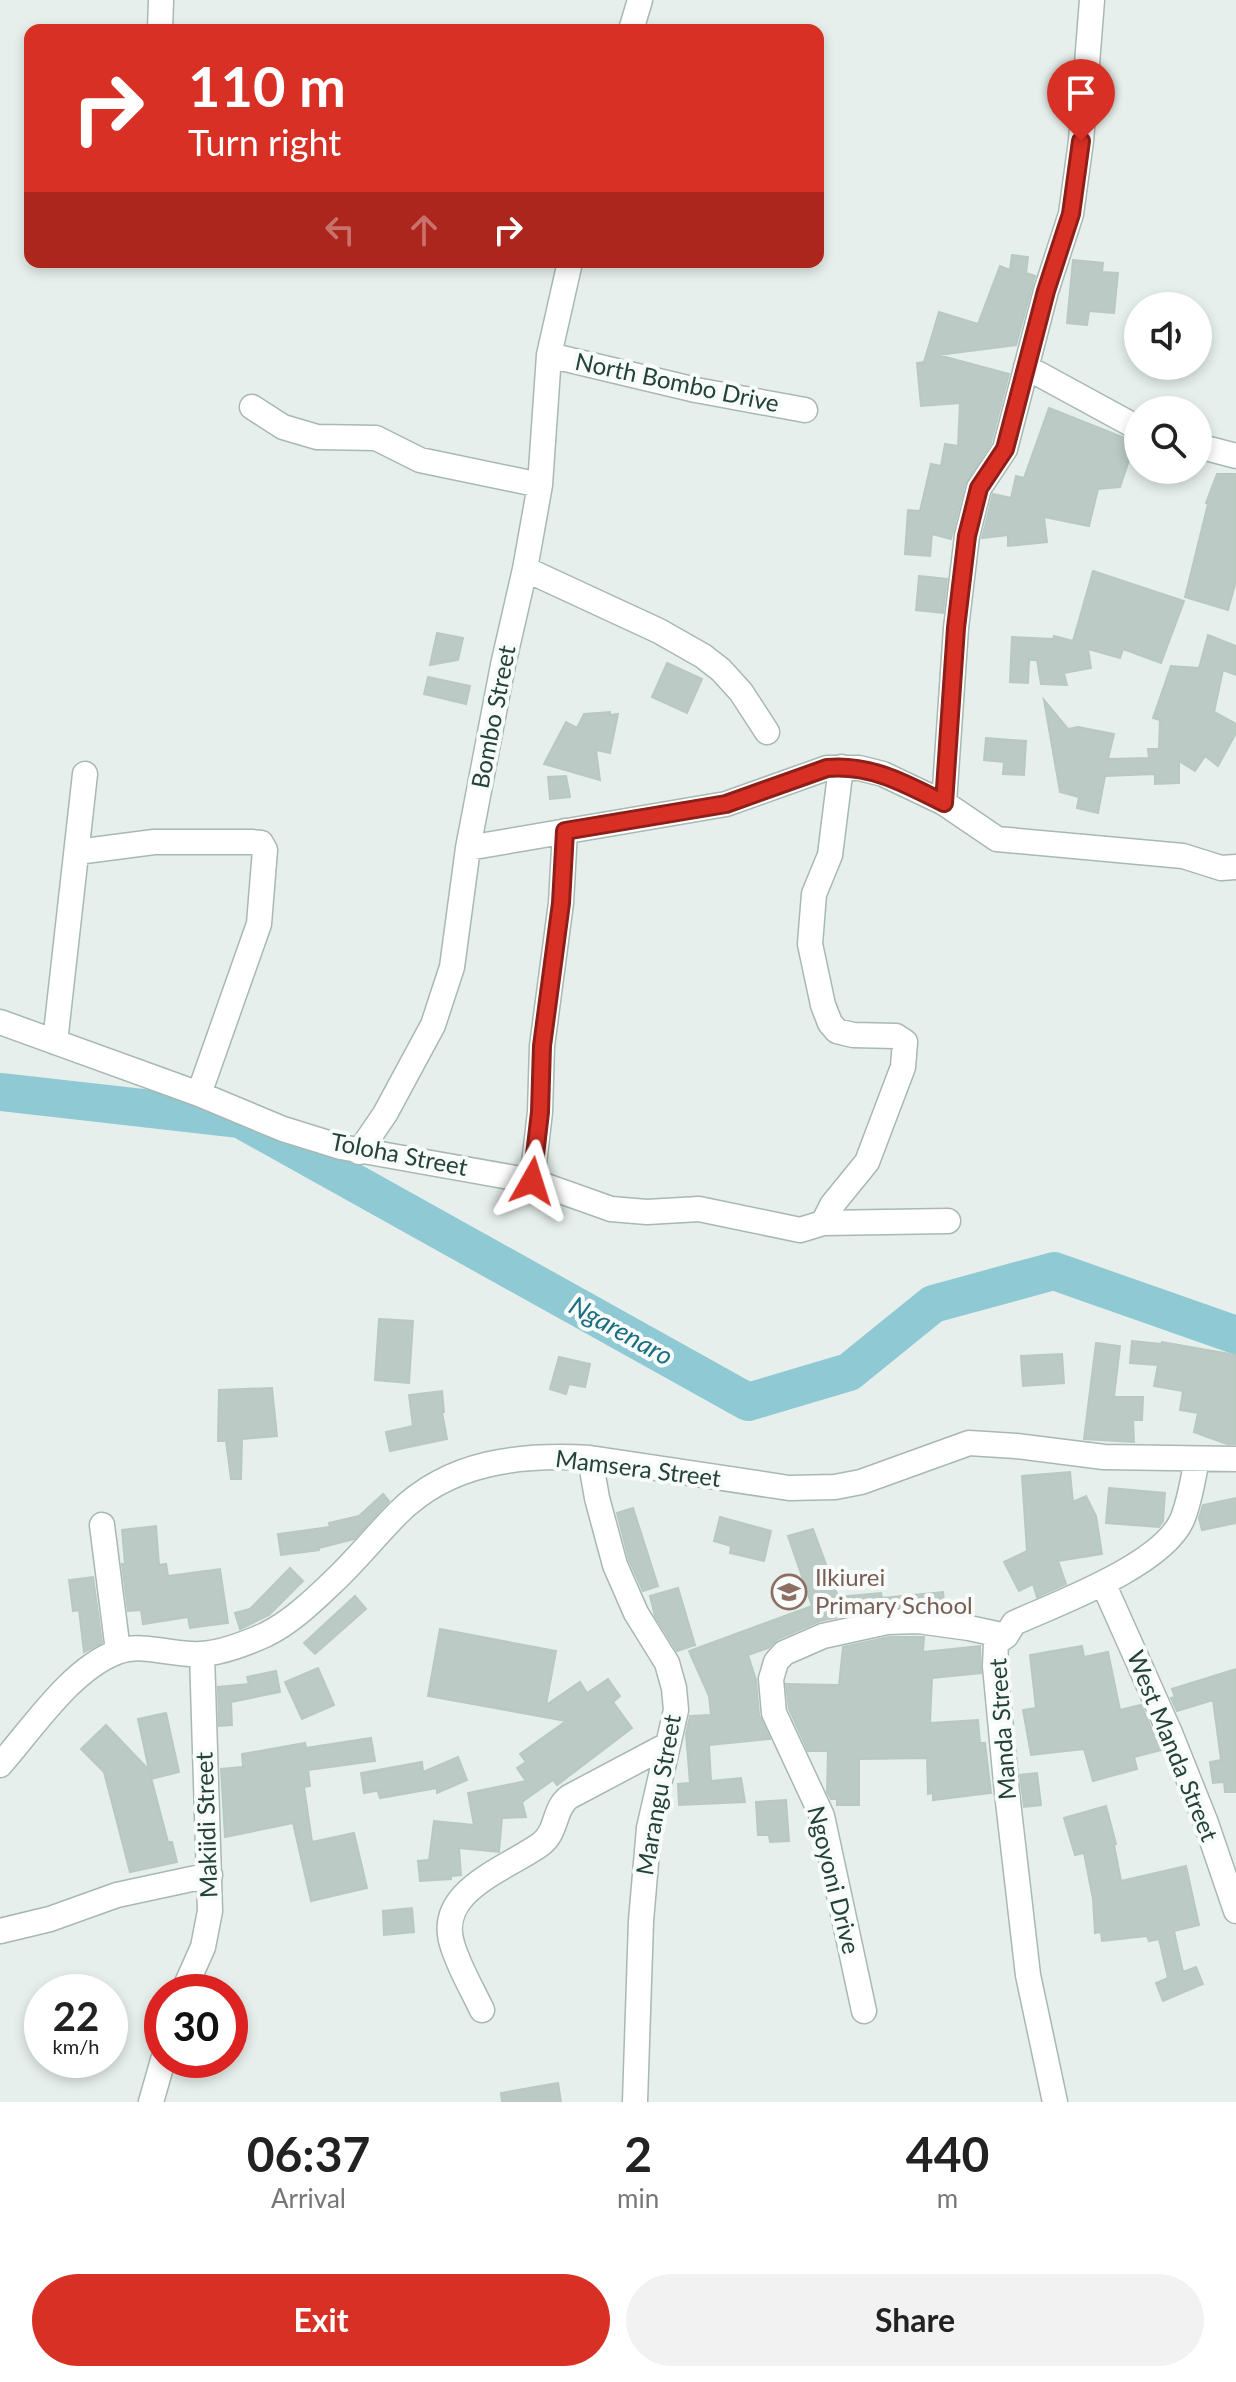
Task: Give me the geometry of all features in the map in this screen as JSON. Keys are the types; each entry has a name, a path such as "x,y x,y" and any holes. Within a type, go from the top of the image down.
{"street":[{"path":"160,24 161,0"},
{"path":"633,24 640,0"},
{"path":"944,803 956,628 967,536 979,488 1005,449 1046,291 1071,214 1081,141 1092,0"},
{"name":"Bombo Street","path":"359,1152 385,1114 433,1025 452,967 468,848 540,485 549,355 569,268"},
{"name":"North Bombo Drive","path":"549,355 696,390 805,410"},
{"path":"1026,367 1124,420"},
{"path":"252,407 283,427 317,437 376,438 420,460 540,485"},
{"path":"1212,450 1236,456"},
{"path":"525,569 659,631 703,656 741,692 767,732"},
{"path":"823,1223 832,1205 867,1162 903,1067 905,1042 896,1036 853,1035 837,1031 823,1005 810,944 814,894 830,855 841,767"},
{"path":"468,848 726,804 827,768 841,767 883,774 944,803 997,839 1183,856 1221,868 1236,867"},
{"path":"55,1042 85,774"},
{"path":"532,1181 540,1112 542,1046 561,903 565,831"},
{"path":"77,852 154,842 252,842 261,843 265,850 259,924 199,1094"},
{"name":"Toloha Street","path":"0,1022 199,1094 283,1129 359,1152 532,1181 611,1209 627,1212 699,1209 800,1230 823,1223 948,1221"},
{"name":"Mamsera Street","path":"118,1651 202,1654 267,1634 293,1616 349,1567 417,1496 453,1475 497,1461 558,1456 590,1458 789,1488 835,1487 861,1482 969,1443 1104,1457 1236,1459"},
{"name":"Marangu Street","path":"590,1458 615,1565 636,1613 667,1663 676,1710 649,1828 641,1921 635,2102"},
{"name":"Manda Street","path":"1055,2102 1028,1975 1007,1793 995,1666 996,1643 1006,1636 1014,1623 1103,1583 1171,1537 1182,1520 1197,1459"},
{"path":"3,1761 56,1697 88,1670 118,1651 102,1525"},
{"name":"West Manda Street","path":"1103,1583 1170,1733 1206,1823 1236,1911"},
{"name":"Ngoyoni Drive","path":"864,2011 822,1816 774,1713 771,1679 776,1662 784,1653 823,1636 887,1622 918,1621 1006,1636"},
{"name":"Makiidi Street","path":"191,1974 203,1947 210,1911 202,1654"},
{"path":"0,1733 3,1761"},
{"path":"482,2010 452,1945 450,1924 454,1909 463,1895 542,1843 550,1835 557,1809 569,1797 667,1745"},
{"path":"0,1931 50,1919 117,1895 210,1875"},
{"path":"151,2102 158,2078"}],"building":[{"path":"1012,255 1028,257 1026,273 1035,276 1016,345 938,355 1009,374 991,443 965,484 951,539 932,534 930,556 905,554 908,510 920,511 931,464 941,466 945,444 958,446 960,403 921,406 917,363 924,362 939,312 978,324 1000,266 1010,270"},
{"path":"1073,260 1103,263 1102,272 1118,273 1114,313 1089,311 1087,325 1067,323"},
{"path":"1049,408 1124,438 1124,475 1120,487 1098,489 1089,526 1044,517 1047,542 1008,546 1008,535 982,538 993,494 1011,498 1016,476 1024,478"},
{"path":"1217,474 1236,474 1236,581 1228,610 1185,597 1206,503"},
{"path":"1093,571 1184,601 1161,663 1123,649 1120,658 1088,649 1091,668 1064,673 1067,685 1041,684 1037,660 1029,660 1028,683 1010,682 1012,637 1053,639 1054,636 1073,641"},
{"path":"919,576 947,579 943,613 916,610"},
{"path":"437,633 463,638 458,660 430,665"},
{"path":"1208,635 1236,646 1236,675 1223,670 1214,712 1236,724 1236,733 1218,766 1205,756 1195,771 1179,761 1179,783 1155,784 1155,774 1105,776 1098,813 1077,808 1079,797 1060,792 1044,700 1068,729 1078,727 1114,734 1108,759 1149,758 1148,749 1159,749 1160,720 1153,718 1171,666 1199,668"},
{"path":"667,663 702,679 687,713 652,697"},
{"path":"428,677 470,686 466,704 424,694"},
{"path":"610,712 610,715 618,714 610,753 596,750 600,780 544,764 566,722 577,728 584,714"},
{"path":"986,738 1026,741 1024,775 1003,774 1004,762 984,760"},
{"path":"566,776 570,797 550,799 548,777"},
{"path":"379,1319 413,1321 409,1383 375,1380"},
{"path":"1132,1341 1162,1342 1236,1355 1236,1444 1227,1444 1194,1432 1198,1413 1180,1410 1183,1391 1154,1386 1158,1365 1130,1363"},
{"path":"1096,1343 1120,1346 1114,1397 1143,1397 1142,1420 1133,1420 1134,1442 1084,1439"},
{"path":"1062,1354 1064,1383 1023,1386 1021,1356"},
{"path":"559,1357 590,1364 585,1387 569,1384 566,1394 550,1389"},
{"path":"272,1388 277,1436 242,1439 241,1479 231,1479 226,1441 218,1441 219,1390"},
{"path":"442,1391 447,1439 390,1451 386,1432 413,1426 409,1395"},
{"path":"1070,1472 1073,1502 1086,1496 1096,1516 1102,1554 1058,1561 1066,1584 1037,1597 1033,1584 1019,1591 1004,1562 1027,1551 1022,1476"},
{"path":"1109,1488 1165,1493 1163,1521 1159,1527 1106,1523"},
{"path":"383,1494 389,1501 354,1539 319,1550 281,1555 278,1534 330,1527 329,1523 359,1516"},
{"path":"1236,1498 1236,1523 1202,1530 1199,1518 1203,1505"},
{"path":"633,1508 658,1586 643,1591 629,1560 617,1513"},
{"path":"720,1517 771,1531 764,1561 730,1553 731,1546 714,1541"},
{"path":"156,1526 159,1565 166,1564 168,1576 220,1569 228,1623 190,1628 188,1617 143,1624 141,1610 128,1611 122,1564 125,1564 122,1530"},
{"path":"813,1529 838,1597 881,1593 882,1598 943,1592 945,1610 918,1606 886,1607 820,1621 748,1655 756,1680 759,1715 770,1739 709,1745 711,1781 741,1778 745,1802 679,1805 678,1784 690,1783 686,1734 690,1716 711,1715 709,1696 689,1651 812,1606 788,1536"},
{"path":"290,1568 303,1581 269,1615 240,1629 235,1613 250,1609"},
{"path":"93,1577 102,1643 84,1652 79,1610 73,1611 69,1580"},
{"path":"678,1588 695,1645 677,1651 655,1616 650,1596"},
{"path":"355,1596 366,1609 315,1654 304,1643"},
{"path":"440,1629 556,1651 546,1705 580,1682 587,1693 608,1679 620,1696 613,1702 632,1728 557,1785 553,1780 522,1802 526,1817 502,1818 499,1852 459,1848 461,1875 451,1876 451,1879 420,1881 418,1861 429,1860 434,1821 474,1825 468,1793 526,1781 517,1768 526,1762 520,1754 566,1721 428,1696"},
{"path":"889,1637 924,1637 923,1652 980,1646 981,1673 932,1678 930,1723 978,1720 980,1743 985,1743 991,1793 933,1800 933,1793 928,1794 927,1758 859,1759 859,1805 837,1805 837,1799 831,1799 827,1792 828,1751 808,1751 789,1709 786,1684 839,1685 843,1647"},
{"path":"1082,1646 1084,1657 1108,1652 1120,1710 1141,1705 1161,1750 1134,1757 1137,1769 1093,1781 1084,1749 1031,1755 1023,1710 1036,1708 1030,1655"},
{"path":"318,1668 334,1705 302,1719 285,1682"},
{"path":"1236,1669 1236,1792 1225,1792 1224,1782 1213,1783 1210,1762 1221,1760 1213,1700 1177,1711 1171,1698 1175,1697 1172,1689"},
{"path":"276,1671 280,1692 231,1702 232,1725 219,1726 218,1687 249,1684 247,1677"},
{"path":"166,1713 179,1772 151,1779 138,1719"},
{"path":"106,1725 149,1770 168,1842 172,1842 177,1862 130,1872 104,1772 81,1749"},
{"path":"371,1738 375,1761 308,1770 310,1786 304,1787 312,1842 354,1833 367,1888 311,1901 293,1823 225,1837 221,1769 243,1767 242,1754 305,1743 306,1748"},
{"path":"458,1757 467,1780 437,1793 437,1788 380,1798 378,1792 381,1790 364,1793 361,1773 422,1762 423,1772"},
{"path":"1037,1773 1041,1805 1024,1807 1020,1775"},
{"path":"786,1800 789,1841 770,1842 769,1835 758,1835 756,1802"},
{"path":"1106,1806 1121,1881 1186,1866 1199,1925 1174,1931 1183,1972 1196,1967 1203,1984 1163,2001 1156,1983 1168,1978 1159,1939 1149,1941 1147,1936 1102,1941 1101,1932 1095,1933 1093,1899 1084,1853 1075,1855 1064,1818"},
{"path":"412,1908 414,1932 384,1935 383,1911"},
{"path":"558,2083 561,2102 502,2102 501,2093"}],"waterway":[{"name":"Ngarenaro","path":"0,1092 240,1119 748,1402 849,1372 933,1304 1054,1271 1236,1335"}],"place":[{"name":"Ilkiurei Primary School","path":"789,1592"}],"route":[{"path":"532,1181 540,1112 542,1046 561,903 565,831 726,804 827,768 859,768 883,774 944,803 956,628 967,536 979,488 1005,449 1046,291 1071,214 1081,141"}]}
